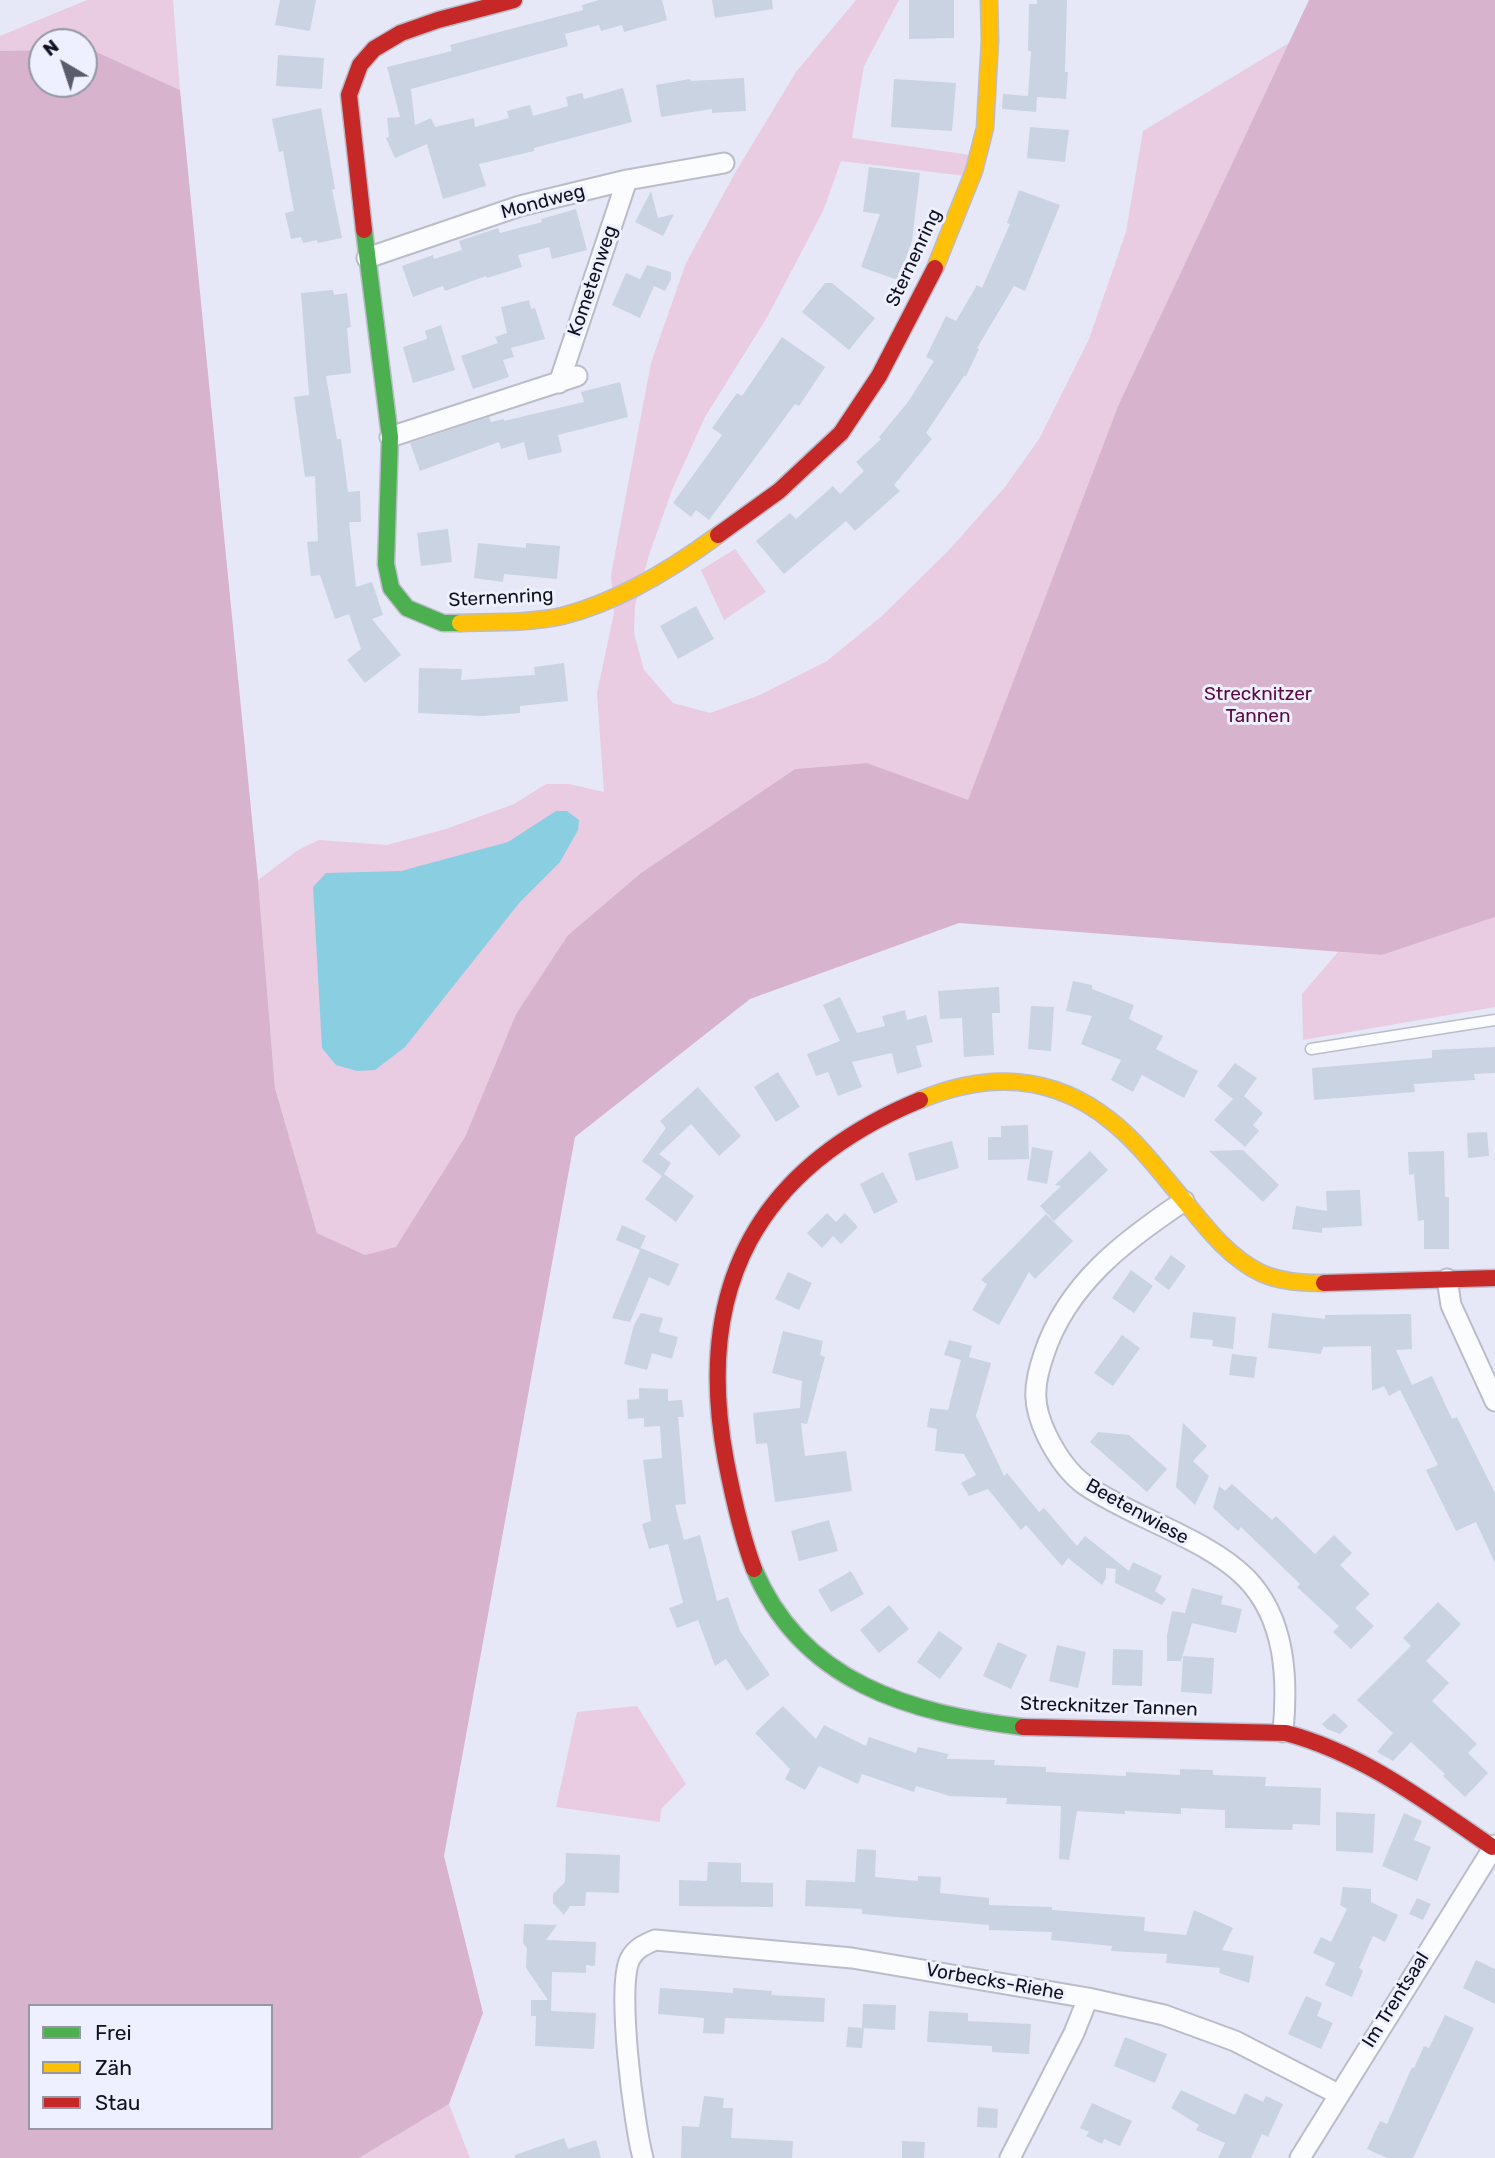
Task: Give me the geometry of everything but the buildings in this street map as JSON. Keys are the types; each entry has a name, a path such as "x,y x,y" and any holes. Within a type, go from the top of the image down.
{"street":[{"name":"Sternenring","path":"514,0 438,20 401,33 374,49 360,65 349,96 390,437 386,564 391,588 407,608 443,623 500,622 561,616 632,590 695,552 779,491 841,433 879,376 941,257 974,171 985,128 990,40 989,0"},
{"name":"Mondweg","path":"367,258 520,206 627,180 724,163"},
{"name":"Kometenweg","path":"390,437 568,379 627,180"},
{"name":"Strecknitzer Tannen","path":"1494,1846 1376,1770 1333,1747 1283,1732 1034,1728 960,1718 909,1704 874,1691 842,1674 813,1653 792,1632 771,1603 751,1560 730,1482 720,1430 717,1384 726,1303 736,1263 757,1223 790,1183 833,1147 894,1113 939,1093 981,1082 1025,1080 1063,1090 1092,1106 1123,1128 1232,1255 1269,1276 1313,1283 1495,1278"},
{"name":"Beetenwiese","path":"1184,1201 1140,1230 1086,1279 1053,1327 1035,1380 1039,1418 1056,1456 1083,1484 1222,1558 1247,1579 1264,1603 1285,1660 1283,1732"},
{"path":"1447,1279 1451,1306 1495,1401"},
{"name":"Im Trentsaal","path":"1300,2158 1494,1846"},
{"name":"Vorbecks-Riehe","path":"643,2158 636,2127 627,2050 626,1980 628,1962 637,1949 655,1940 852,1958 1088,1998 1164,2015 1235,2041 1338,2094"},
{"path":"1010,2158 1074,2033 1088,1998"}],"lane":[{"path":"1311,1049 1495,1020"}],"shaded area":[{"path":"87,0 173,0 180,90 98,53 98,28 28,28 28,50 0,51 0,36"},
{"path":"856,0 899,0 864,66 852,138 970,155 965,176 841,161 823,211 782,289 705,417 672,490 649,555 635,606 634,633 644,670 673,703 710,713 760,695 827,661 882,616 949,550 1005,487 1039,439 1089,339 1126,232 1143,131 1289,43 1118,406 968,801 867,763 795,769 641,873 568,935 516,1014 465,1137 396,1248 365,1255 317,1233 275,1088 258,880 298,850 319,840 387,845 446,829 514,804 546,784 569,784 604,792 597,693 614,613 611,575 651,363 686,263 735,173 796,72"},
{"path":"735,549 766,592 724,620 701,570"},
{"path":"1495,917 1495,1007 1303,1040 1302,994 1338,952 1382,955"},
{"path":"637,1706 686,1784 661,1809 660,1822 556,1807 577,1712"},
{"path":"449,2104 470,2158 359,2158"}],"green space":[{"path":"1309,0 1495,0 1495,917 1382,955 959,923 750,999 575,1137 444,1856 483,2013 449,2104 359,2158 0,2158 0,51 28,50 28,98 98,98 98,53 180,90 258,880 275,1088 317,1233 365,1255 396,1247 465,1137 516,1014 568,935 641,873 795,769 867,763 968,800 1118,406"}],"water":[{"path":"556,811 567,811 579,820 578,830 560,862 520,902 405,1047 375,1070 357,1071 336,1065 322,1048 313,887 326,873 401,871 508,842"}],"traffic: fast":[{"path":"364,230 390,437 386,564 391,588 407,608 443,623 460,623"},
{"path":"754,1569 775,1608 800,1640 830,1665 864,1686 901,1701 940,1712 1023,1727"}],"traffic: slow":[{"path":"935,268 974,171 985,128 990,40 989,0"},
{"path":"460,623 537,620 583,610 644,583 718,535"},
{"path":"920,1100 945,1091 995,1082 1043,1086 1066,1094 1089,1105 1122,1130 1211,1233 1239,1260 1276,1278 1324,1283"}],"traffic: jam":[{"path":"364,230 349,95 360,65 374,49 401,33 438,20 514,0"},
{"path":"718,535 779,491 841,433 879,376 935,268"},
{"path":"754,1569 741,1529 726,1461 718,1398 719,1341 730,1288 750,1241 778,1198 816,1161 864,1128 920,1100"},
{"path":"1324,1283 1495,1278"},
{"path":"1023,1727 1286,1733 1315,1742 1368,1766 1492,1847"}]}
